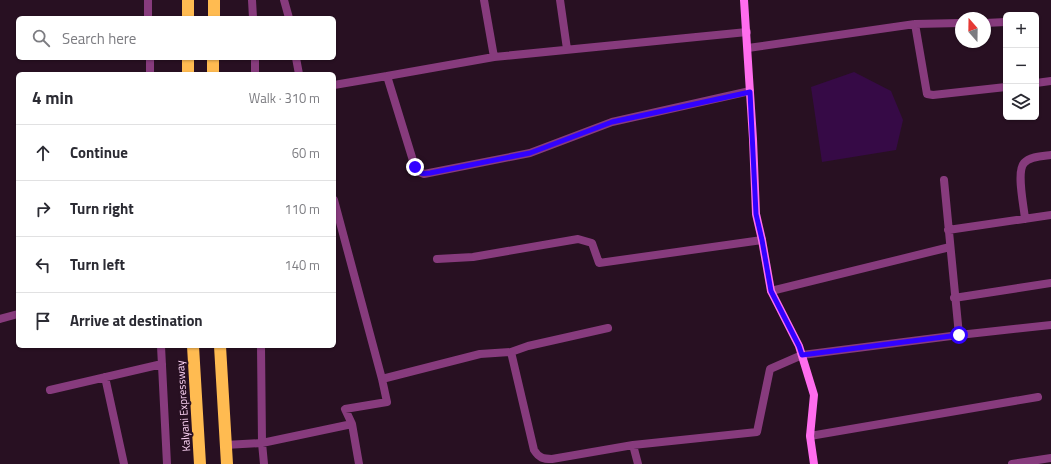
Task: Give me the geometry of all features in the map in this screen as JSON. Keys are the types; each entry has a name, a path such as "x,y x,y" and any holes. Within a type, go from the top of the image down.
{"highway":[{"path":"188,0 188,16"},
{"path":"214,0 214,16"},
{"path":"188,60 188,72"},
{"path":"213,60 213,72"},
{"name":"Kalyani Expressway","path":"193,348 200,464"},
{"path":"220,348 226,464"}],"street":[{"path":"148,0 148,16"},
{"path":"252,0 253,16"},
{"path":"284,0 288,16"},
{"path":"484,0 494,57"},
{"path":"560,0 568,49"},
{"path":"744,0 748,48 756,214 771,291 799,346 814,395 810,436 814,464"},
{"path":"991,23 1003,22"},
{"path":"748,48 915,24 955,23"},
{"path":"915,24 927,94 933,96 1003,87"},
{"path":"336,85 494,57 747,32"},
{"path":"150,60 150,72"},
{"path":"255,60 255,72"},
{"path":"296,60 299,72"},
{"path":"388,76 415,167 417,171 424,174 530,153 612,122 750,92"},
{"path":"1039,83 1051,81"},
{"path":"1025,219 1021,168 1024,162 1032,158 1051,155"},
{"path":"944,180 954,298 959,335"},
{"path":"336,207 387,402 345,409 352,424 360,464"},
{"path":"948,230 1051,215"},
{"path":"437,259 473,256 578,239 592,243 599,263 762,240"},
{"path":"771,291 950,247"},
{"path":"954,298 1051,283"},
{"path":"0,319 16,315"},
{"path":"511,352 534,450 538,456 544,459 552,459 633,445 757,432 770,369 802,355 1051,325"},
{"path":"382,379 480,354 511,352 528,346 608,328"},
{"path":"161,348 166,464"},
{"path":"262,348 262,443 264,464"},
{"path":"50,390 162,364"},
{"path":"105,377 124,464"},
{"path":"810,436 1038,397"},
{"path":"226,445 262,443 352,424"},
{"path":"633,445 638,464"},
{"path":"1012,464 1051,458"}],"shaded area":[{"path":"854,72 891,91 903,120 896,150 822,162 811,87"}],"route":[{"path":"415,167 417,171 424,174 530,153 612,122 750,92 756,214 771,291 799,346 802,355 959,335"}]}
